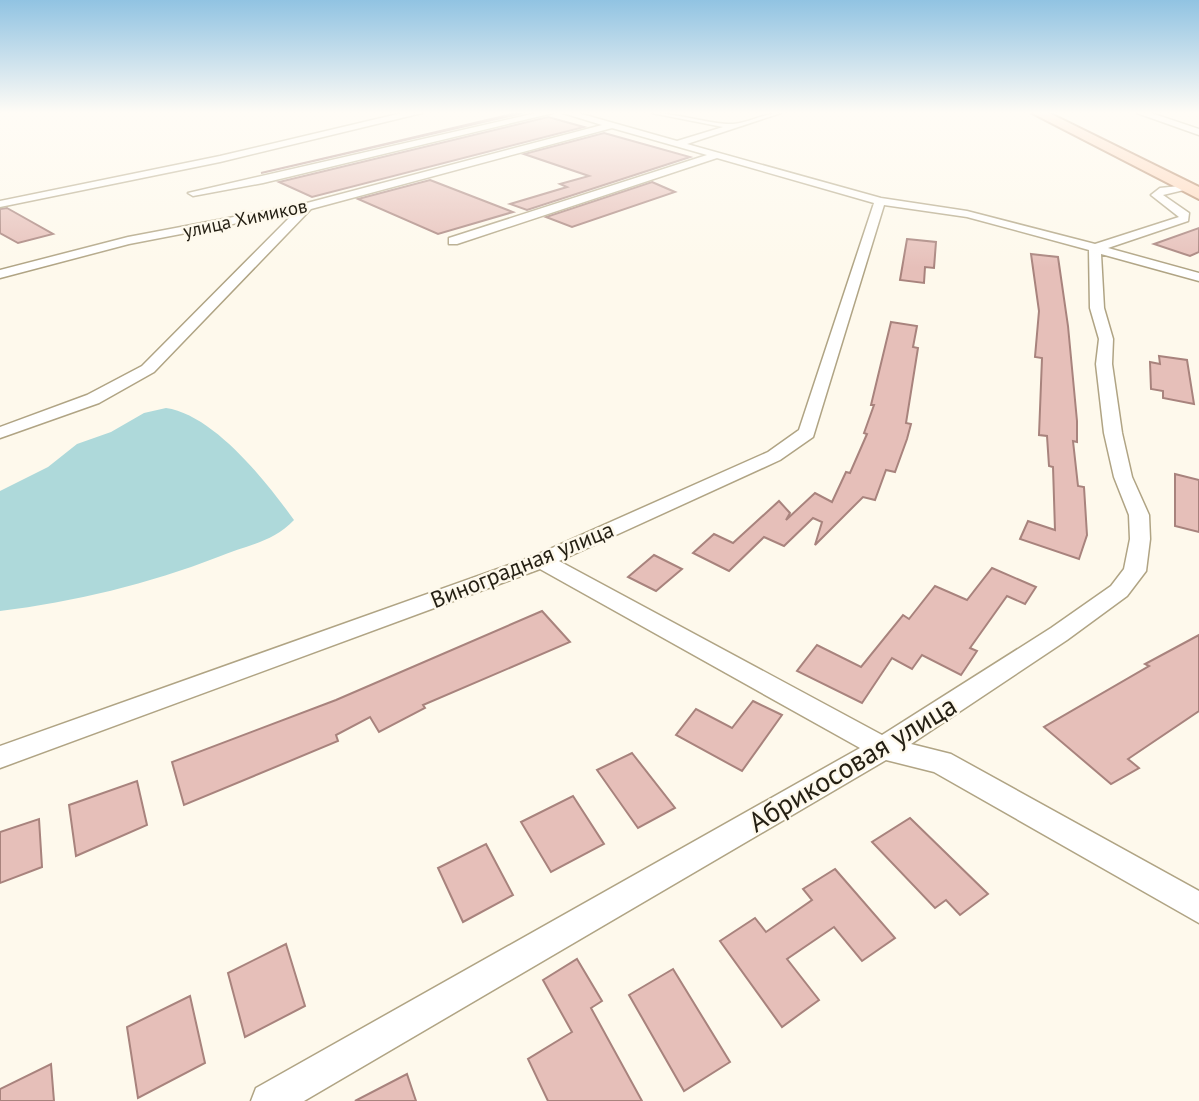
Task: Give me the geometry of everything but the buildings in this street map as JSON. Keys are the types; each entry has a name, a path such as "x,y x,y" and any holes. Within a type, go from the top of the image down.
{"main road":[{"path":"1139,164 1199,194"}],"street":[{"path":"0,204 194,164"},
{"path":"193,193 330,164"},
{"name":"улица Химиков","path":"0,274 128,242 307,206 465,164"},
{"path":"453,241 688,164"},
{"path":"750,164 880,201 967,214 1199,277"},
{"path":"1095,248 1184,219 1185,215 1156,195 1164,190 1184,187"},
{"name":"Виноградная улица","path":"0,757 542,561 774,456 807,433 880,201"},
{"path":"0,433 93,399 148,369 307,206"},
{"name":"Абрикосовая улица","path":"269,1101 883,748 1059,634 1119,591 1135,571 1140,539 1139,515 1123,477 1113,433 1104,364 1106,339 1097,308 1095,248"},
{"path":"542,561 883,748 941,762 1199,908"}],"water":[{"path":"166,408 184,413 220,436 254,469 294,520 268,539 165,576 56,603 0,611 0,491 48,467 77,444 111,432 144,413"}]}
